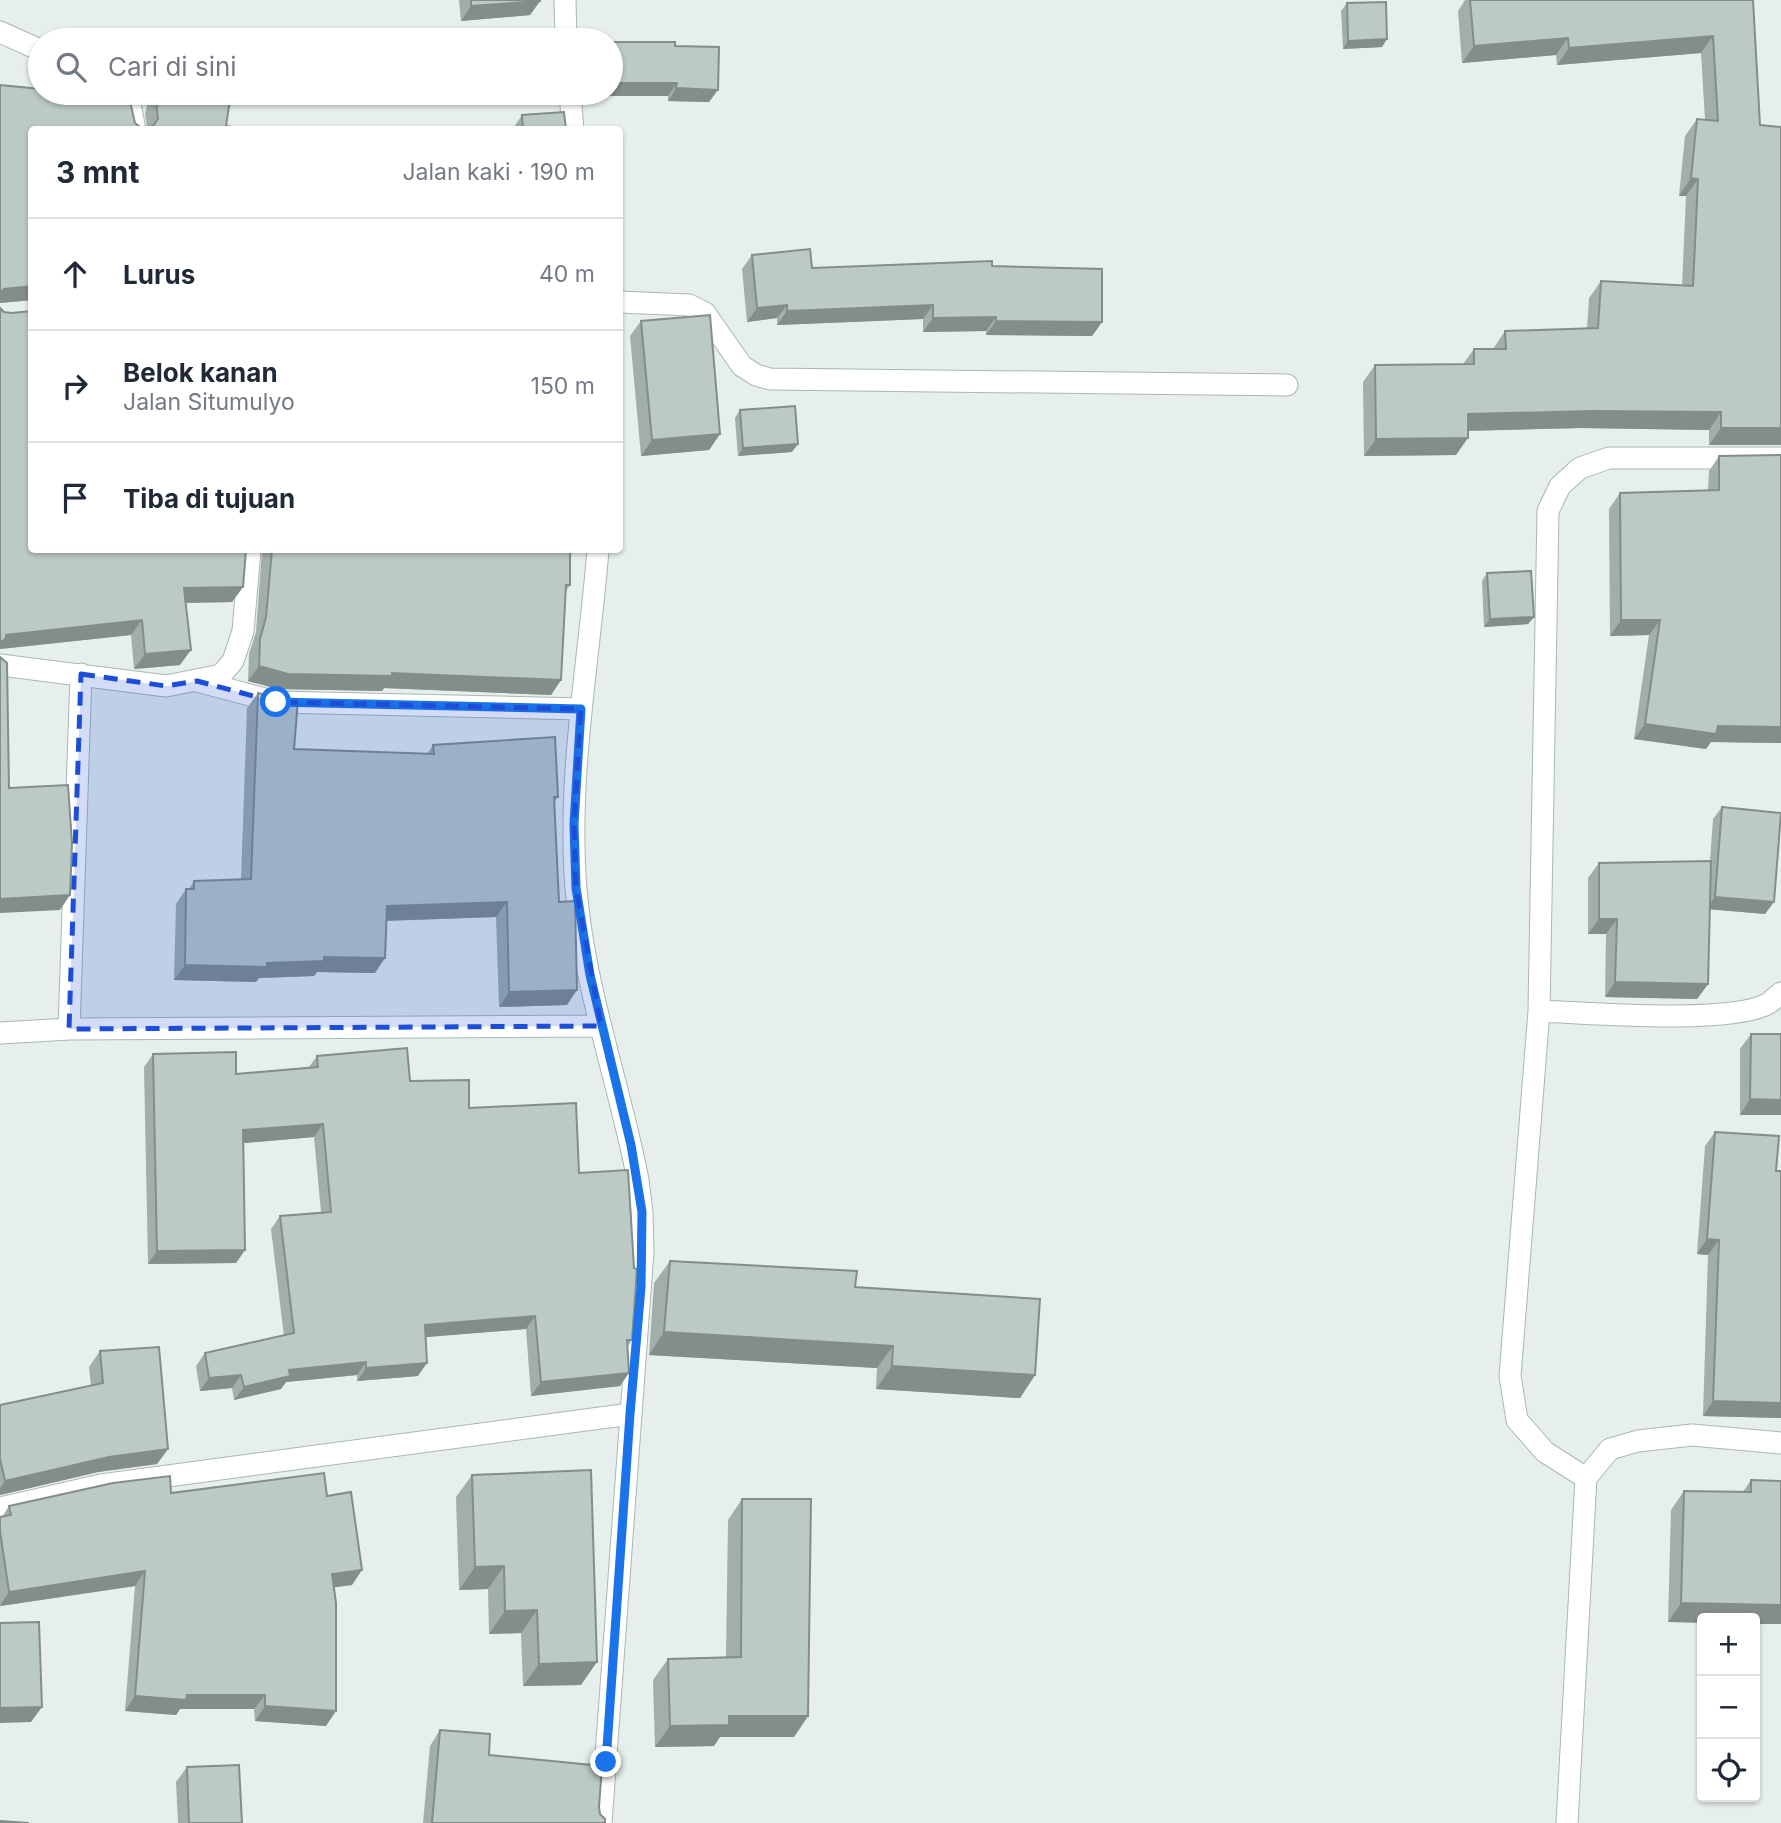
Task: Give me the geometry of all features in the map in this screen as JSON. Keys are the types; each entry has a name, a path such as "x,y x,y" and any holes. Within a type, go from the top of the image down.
{"street":[{"path":"565,0 566,28"},
{"path":"0,32 28,45"},
{"path":"130,105 134,126"},
{"path":"571,105 573,126"},
{"path":"623,302 690,305 705,313 742,366 756,375 770,379 1287,385"},
{"path":"1586,1478 1545,1452 1517,1420 1510,1376 1539,1011 1548,512 1560,486 1580,468 1609,458 1781,458"},
{"path":"0,665 166,686 221,675 233,661 243,631 250,553"},
{"path":"598,553 581,709 574,824 576,888 581,931 601,1026 631,1145 642,1212 641,1287 601,1823"},
{"path":"69,1029 81,674"},
{"path":"197,681 276,702 581,709"},
{"path":"1539,1011 1674,1015 1734,1013 1768,1004 1781,993"},
{"path":"0,1034 69,1029 601,1026"},
{"path":"0,1508 101,1485 630,1414"},
{"path":"1567,1823 1586,1478 1610,1449 1638,1441 1692,1434 1781,1443"}],"highlighted area":[{"path":"81,674 166,686 197,681 276,702 581,709 574,824 576,888 601,1026 69,1029"}],"building":[{"path":"471,0 540,0 540,1 471,6"},
{"path":"1470,0 1753,0 1760,125 1781,127 1781,428 1721,428 1721,412 1468,414 1468,438 1376,439 1375,365 1474,364 1474,349 1506,349 1505,331 1598,328 1601,281 1693,286 1698,179 1691,178 1697,119 1718,121 1713,36 1569,48 1568,38 1474,46"},
{"path":"1386,2 1387,39 1348,41 1347,3"},
{"path":"623,42 675,42 675,46 719,47 718,90 676,88 677,83 623,83"},
{"path":"0,85 28,88 28,105 131,105 135,123 139,126 28,126 28,286 4,289 0,293"},
{"path":"157,105 229,105 226,126 153,126 158,119"},
{"path":"564,112 566,126 523,126 522,115"},
{"path":"810,249 812,268 992,261 992,266 1102,269 1102,322 996,321 996,317 933,318 933,305 787,311 787,305 757,308 752,255"},
{"path":"0,308 11,313 28,311 28,553 246,553 243,587 184,588 191,650 145,654 142,620 6,635 0,643"},
{"path":"710,315 720,434 652,440 641,321"},
{"path":"795,406 798,444 743,448 740,410"},
{"path":"1781,455 1781,727 1718,726 1716,734 1645,724 1660,620 1621,620 1620,493 1719,490 1719,456"},
{"path":"272,553 570,553 570,585 566,585 561,680 392,673 392,676 288,674 259,666 260,639 266,617"},
{"path":"1531,571 1534,617 1490,619 1487,573"},
{"path":"0,657 7,663 9,788 68,785 72,843 70,895 0,899"},
{"path":"258,693 284,700 298,700 294,749 434,754 433,745 555,737 558,797 554,797 559,902 575,901 577,990 509,992 507,902 387,906 385,958 324,957 324,961 267,963 267,967 185,965 186,889 194,889 194,881 251,879"},
{"path":"1722,807 1781,813 1774,902 1715,897"},
{"path":"1711,861 1708,984 1615,982 1617,919 1599,919 1599,863"},
{"path":"1751,1034 1781,1034 1781,1100 1750,1099"},
{"path":"407,1048 410,1081 469,1080 469,1108 576,1103 579,1173 628,1170 634,1268 637,1269 632,1340 627,1340 629,1373 541,1382 535,1316 425,1325 427,1363 366,1368 366,1362 289,1370 290,1376 244,1387 241,1375 209,1378 205,1353 294,1333 280,1216 331,1212 323,1124 243,1130 245,1250 157,1251 153,1054 236,1052 236,1074 318,1067 317,1056"},
{"path":"1715,1132 1779,1136 1776,1171 1781,1171 1781,1403 1713,1401 1719,1240 1707,1239"},
{"path":"670,1261 857,1271 855,1287 1040,1299 1035,1375 892,1366 893,1346 664,1332"},
{"path":"159,1347 168,1449 109,1457 5,1481 0,1459 0,1405 103,1383 100,1351"},
{"path":"591,1470 597,1662 539,1664 537,1610 505,1611 504,1566 475,1567 472,1475"},
{"path":"324,1473 327,1496 351,1492 362,1570 332,1574 336,1603 336,1711 265,1706 265,1695 187,1695 186,1700 135,1696 145,1571 9,1592 0,1517 11,1515 9,1506 113,1483 170,1476 171,1493"},
{"path":"1751,1480 1781,1481 1781,1605 1681,1603 1684,1491 1751,1492"},
{"path":"742,1499 811,1499 808,1716 729,1716 729,1725 670,1726 668,1659 741,1657"},
{"path":"39,1622 42,1707 0,1708 0,1623"},
{"path":"440,1730 490,1734 489,1755 602,1766 599,1807 605,1823 432,1823"},
{"path":"239,1765 242,1823 189,1823 187,1767"}],"route":[{"path":"276,702 581,709 574,824 576,888 590,975 638,1180 643,1251 606,1762"}]}
